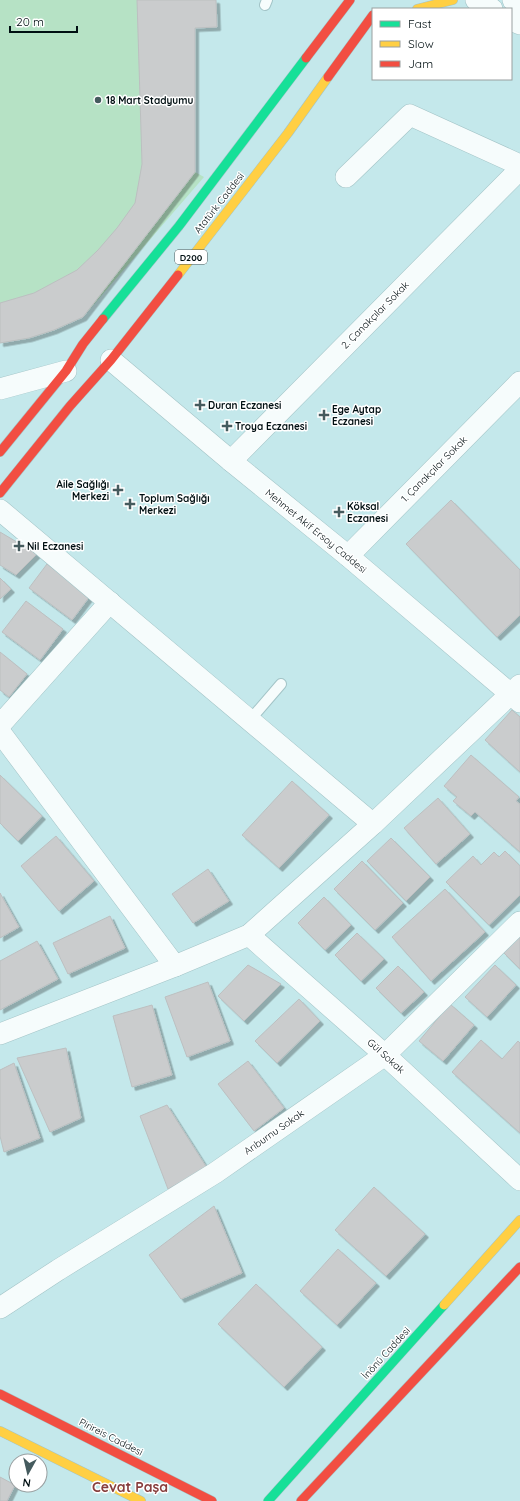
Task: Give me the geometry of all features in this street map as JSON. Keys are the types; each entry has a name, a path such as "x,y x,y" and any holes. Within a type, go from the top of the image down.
{"main road":[{"path":"337,16 339,0"},
{"name":"Atatürk Caddesi","path":"0,452 66,371 83,344 179,226 350,0"},
{"path":"421,8 453,0"},
{"name":"Atatürk Caddesi","path":"0,493 70,406 111,360 288,133 372,16"},
{"path":"363,28 372,24"},
{"name":"İnönü Caddesi","path":"268,1501 520,1220"},
{"path":"301,1501 520,1268"},
{"name":"Pirireis Caddesi","path":"0,1394 212,1501"},
{"path":"0,1431 141,1501"}],"street":[{"path":"476,0 490,8"},
{"path":"513,0 520,5"},
{"path":"346,177 410,115 520,165"},
{"name":"2. Çanakçılar Sokak","path":"231,461 520,169"},
{"name":"Mehmet Akif Ersoy Caddesi","path":"111,360 231,461 517,694"},
{"path":"0,389 66,371"},
{"name":"1. Çanakçılar Sokak","path":"348,556 520,382"},
{"path":"0,510 373,824"},
{"path":"0,725 110,602"},
{"path":"0,1034 175,966 249,935 517,694"},
{"path":"0,732 175,966"},
{"name":"Arıburnu Sokak","path":"0,1308 58,1270 215,1173 385,1055 520,922"},
{"name":"Gül Sokak","path":"249,935 385,1055 520,1180"}],"lane":[{"path":"250,720 281,684"}],"green space":[{"name":"18 Mart Stadyumu","path":"0,0 216,0 195,28 195,172 204,177 83,317 54,330 29,338 0,343"}],"building":[{"path":"137,0 216,0 217,27 195,28 195,172 83,317 54,330 29,338 0,343 0,303 34,293 77,270 98,250 117,228 135,203 142,164"},
{"path":"451,500 520,570 520,615 497,637 406,544"},
{"path":"0,532 37,554 16,575 0,565"},
{"path":"47,564 90,596 72,620 29,588"},
{"path":"0,578 11,589 0,599"},
{"path":"26,601 63,629 40,660 2,632"},
{"path":"0,652 27,674 9,697 0,690"},
{"path":"512,710 520,717 520,772 485,740"},
{"path":"471,755 519,797 516,801 520,804 520,852 475,812 471,816 453,801 457,797 444,786"},
{"path":"0,775 42,816 18,841 0,823"},
{"path":"292,781 329,815 279,868 242,835"},
{"path":"438,798 470,834 436,864 404,828"},
{"path":"56,836 94,881 59,911 21,866"},
{"path":"391,838 430,877 406,901 367,861"},
{"path":"505,851 520,866 520,895 489,925 446,882 473,856 481,865 494,852 499,857"},
{"path":"362,861 403,903 375,930 334,889"},
{"path":"208,869 229,901 193,923 172,894"},
{"path":"445,889 485,932 431,981 392,937"},
{"path":"0,893 19,927 0,938"},
{"path":"324,897 351,925 325,950 298,923"},
{"path":"110,916 125,948 68,974 53,943"},
{"path":"357,933 384,959 361,981 335,955"},
{"path":"520,934 520,969 503,952"},
{"path":"37,941 58,979 0,1010 0,961"},
{"path":"248,965 281,984 244,1021 218,996"},
{"path":"495,965 516,985 487,1017 465,997"},
{"path":"398,966 424,992 401,1013 376,988"},
{"path":"208,982 230,1041 187,1057 165,997"},
{"path":"299,999 320,1021 277,1063 255,1041"},
{"path":"450,1004 474,1025 443,1061 419,1041"},
{"path":"152,1005 172,1075 132,1087 113,1016"},
{"path":"481,1040 502,1059 518,1041 520,1043 520,1133 452,1072"},
{"path":"66,1048 81,1118 50,1132 17,1058"},
{"path":"248,1061 284,1108 254,1131 218,1084"},
{"path":"14,1063 40,1138 4,1152 0,1136 0,1070"},
{"path":"167,1105 207,1168 168,1189 140,1116"},
{"path":"374,1187 425,1234 386,1276 335,1230"},
{"path":"214,1206 242,1273 181,1299 149,1255"},
{"path":"338,1249 376,1283 337,1325 300,1291"},
{"path":"256,1284 322,1347 284,1387 218,1324"},
{"path":"0,1477 8,1481 8,1493 11,1493 7,1501 0,1501"}],"traffic: fast":[{"path":"103,319 179,226 306,58"},
{"path":"268,1501 444,1305"}],"traffic: slow":[{"path":"421,8 453,0"},
{"path":"178,275 288,133 328,77"},
{"path":"444,1305 520,1220"},
{"path":"0,1431 141,1501"}],"traffic: jam":[{"path":"306,58 350,0"},
{"path":"328,77 372,16"},
{"path":"0,493 70,406 111,360 178,275"},
{"path":"0,452 66,371 83,344 103,319"},
{"path":"301,1501 520,1267"},
{"path":"0,1394 212,1501"}],"place":[{"name":"18 Mart Stadyumu","path":"98,100"},
{"name":"Duran Eczanesi","path":"200,405"},
{"name":"Ege Aytap Eczanesi","path":"324,415"},
{"name":"Troya Eczanesi","path":"227,426"},
{"name":"Aile Sağlığı Merkezi","path":"118,490"},
{"name":"Toplum Sağlığı Merkezi","path":"130,504"},
{"name":"Köksal Eczanesi","path":"339,512"},
{"name":"Nil Eczanesi","path":"19,546"}],"district":[{"name":"Cevat Paşa","path":"130,1487"}]}
